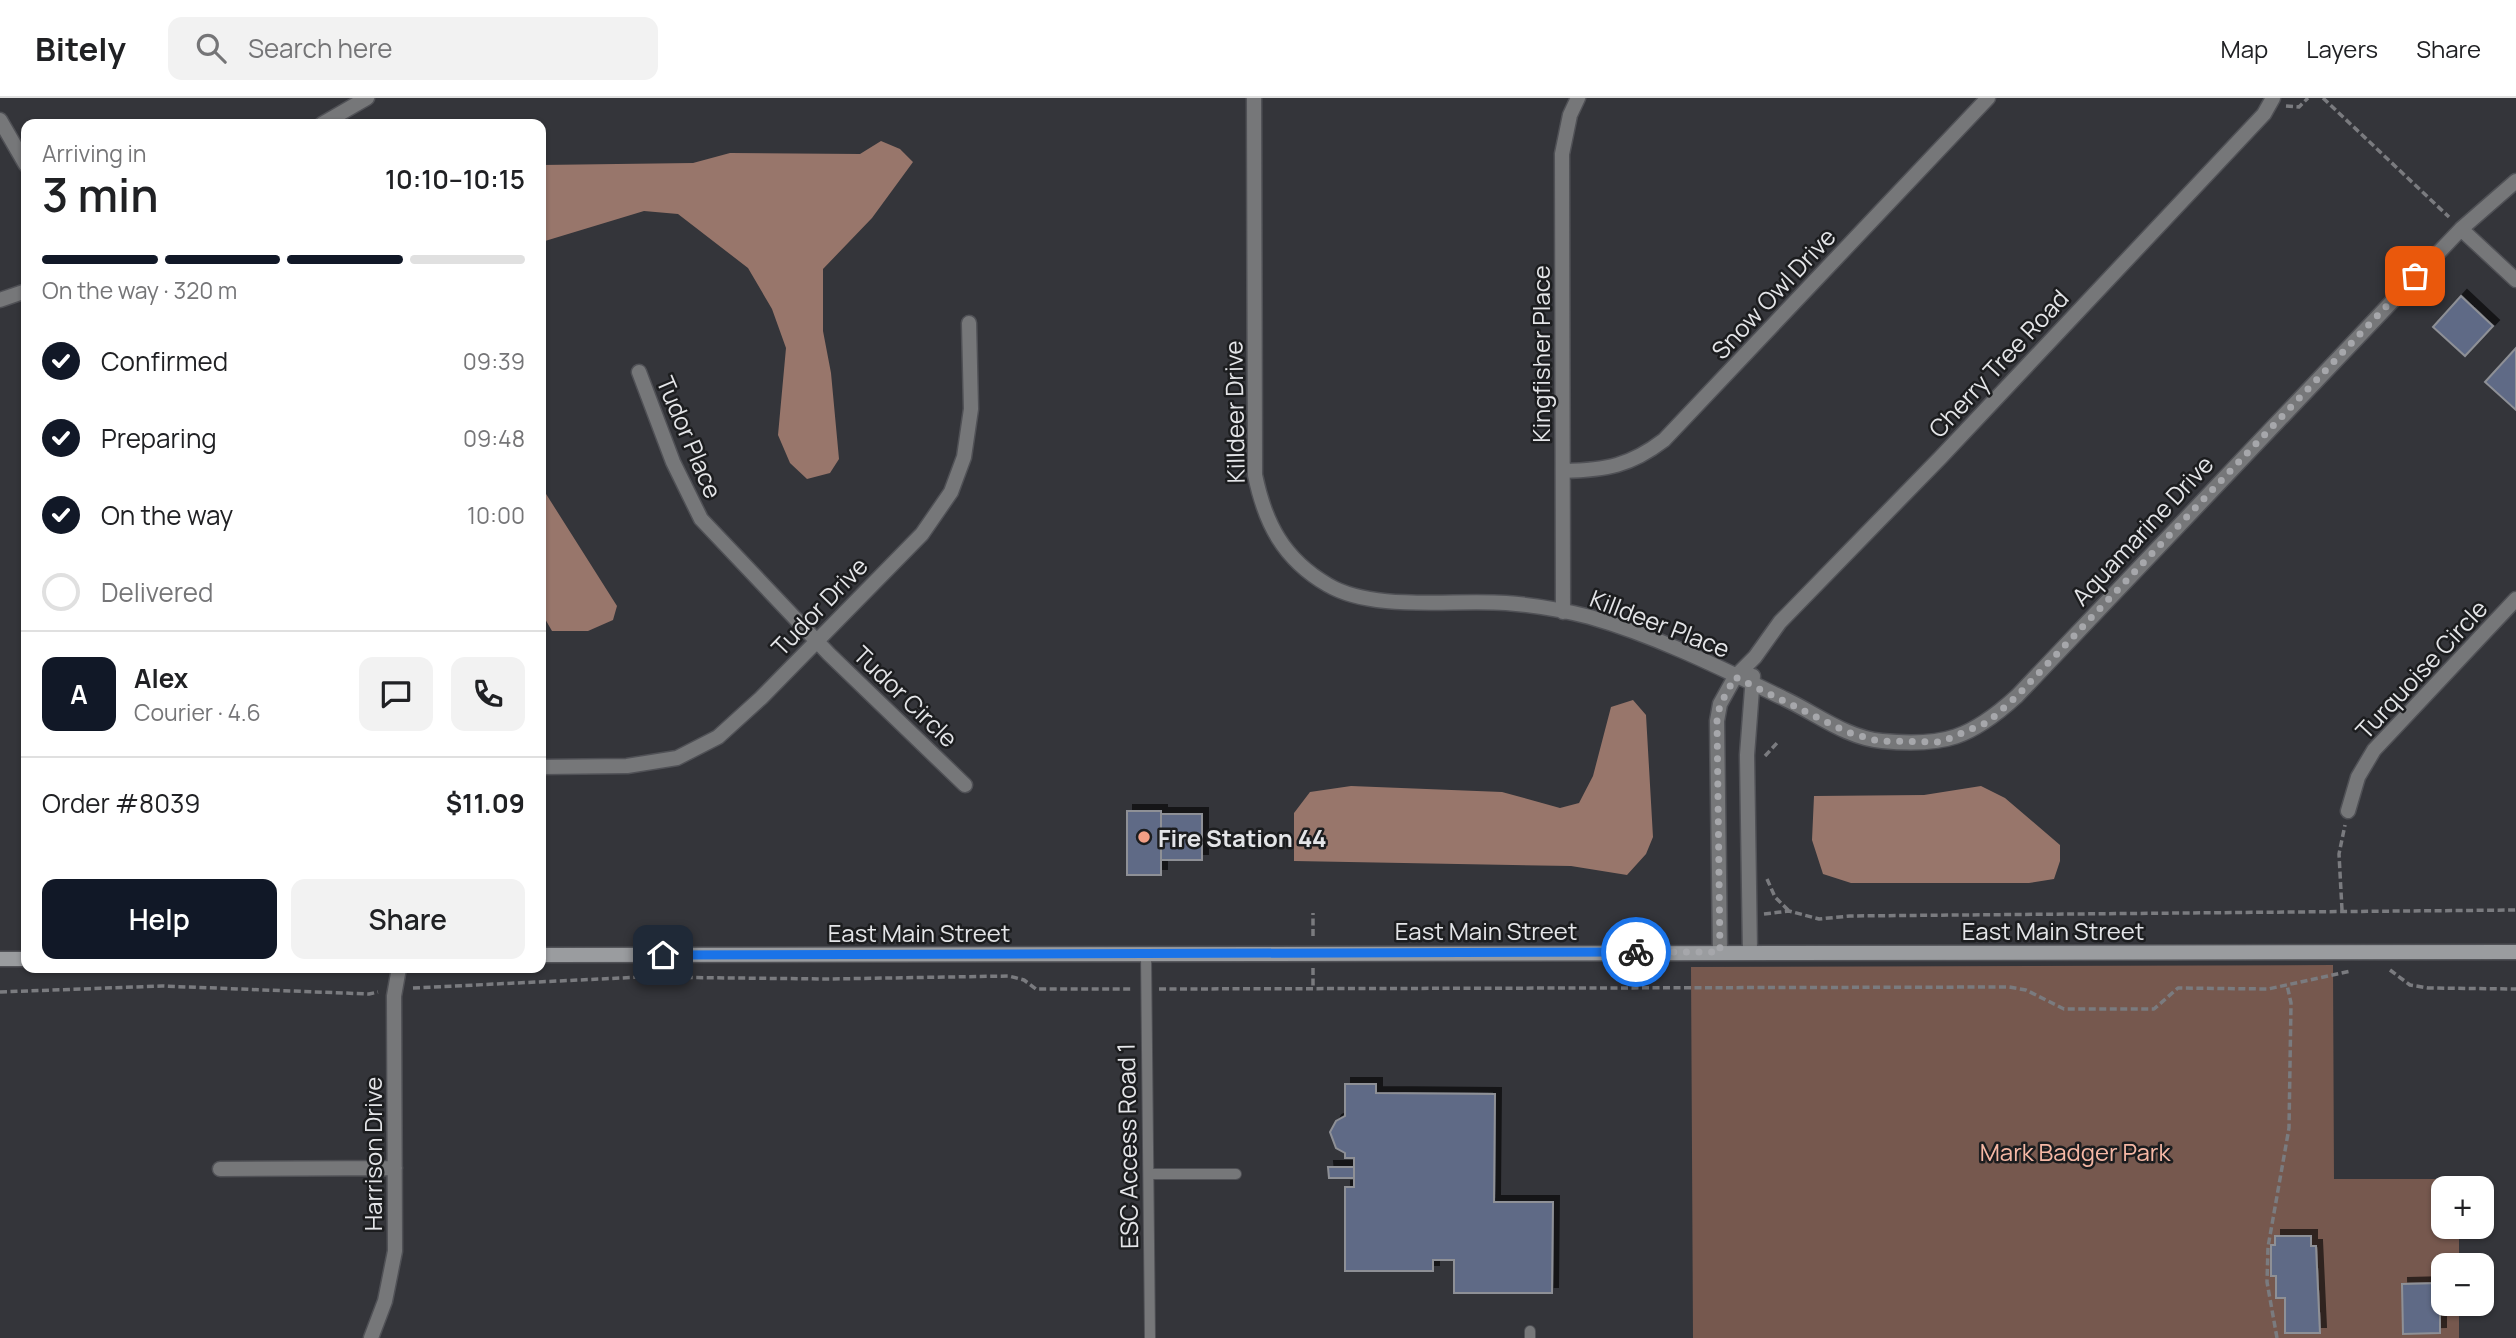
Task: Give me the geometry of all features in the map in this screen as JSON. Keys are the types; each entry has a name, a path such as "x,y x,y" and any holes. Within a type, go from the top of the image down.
{"main road":[{"name":"East Main Street","path":"546,955 2516,952"},
{"path":"0,959 21,959"}],"street":[{"path":"331,119 367,98"},
{"name":"Killdeer Drive","path":"1254,98 1255,475 1269,526 1284,550 1305,570 1330,586 1362,598 1507,603 1563,612"},
{"name":"Kingfisher Place","path":"1563,612 1562,154 1570,116 1578,98"},
{"name":"Snow Owl Drive","path":"1564,471 1604,470 1647,453 1664,440 1988,98"},
{"name":"Cherry Tree Road","path":"1720,952 1717,720 1720,705 1742,680 1780,622 1941,457 2264,114 2273,98"},
{"path":"0,120 21,156"},
{"name":"Aquamarine Drive","path":"1742,680 1847,732 1878,741 1941,742 1988,722 2017,696 2461,229 2516,181"},
{"path":"2461,229 2516,280"},
{"path":"0,300 21,293"},
{"name":"Tudor Drive","path":"546,766 627,766 677,758 718,737 761,698 922,534 951,492 964,457 970,421 970,323"},
{"name":"Tudor Place","path":"639,372 673,462 701,519 816,640"},
{"name":"Turquoise Circle","path":"2348,811 2358,777 2374,750 2516,599"},
{"name":"Killdeer Place","path":"1563,612 1590,617 1657,641 1742,680"},
{"name":"Tudor Circle","path":"816,640 965,785"},
{"path":"1742,680 1747,744 1750,952"},
{"name":"Harrison Drive","path":"371,1338 385,1301 395,1251 394,996 397,973"},
{"path":"220,1169 395,1168"}],"lane":[{"name":"ESC Access Road 1","path":"1146,954 1150,1338"},
{"path":"1149,1174 1236,1174"}],"path":[{"path":"2286,106 2299,107 2308,98"},
{"path":"2323,98 2461,229"},
{"path":"1764,760 1777,743"},
{"path":"2342,910 2339,854 2348,811"},
{"path":"1766,870 1775,897 1790,911"},
{"path":"1750,914 1790,911 1819,919 1850,916 2342,910 2516,911"},
{"path":"1313,913 1313,930"},
{"path":"1313,967 1314,987"},
{"path":"2379,969 2388,969 2410,985 2428,988 2516,989"},
{"path":"1183,989 2009,987 2026,990 2064,1009 2154,1009 2178,988 2244,990 2287,985 2358,971"},
{"path":"414,988 641,977 828,979 1009,976 1024,980 1036,989 1123,990"},
{"path":"2277,1338 2267,1282 2268,1247 2289,1128 2291,1003 2287,985"},
{"path":"0,992 162,986 369,994"}],"green space":[{"name":"Mark Badger Park","path":"2333,965 2334,1179 2431,1179 2431,1239 2459,1239 2459,1253 2431,1253 2431,1316 2459,1316 2459,1338 1693,1338 1691,967"}],"shaded area":[{"path":"881,141 900,149 913,162 872,218 823,269 823,331 831,373 839,459 830,473 807,479 790,463 778,435 786,348 772,309 748,268 678,214 644,211 546,241 546,165 693,163 730,153 860,154"},
{"path":"546,494 617,606 613,620 588,631 552,631 546,621"},
{"path":"1633,700 1646,715 1653,837 1646,854 1627,875 1571,866 1294,861 1294,813 1310,792 1351,786 1502,792 1560,808 1579,803 1593,776 1611,707"},
{"path":"1981,786 2005,798 2060,845 2060,861 2054,879 2029,883 1851,883 1823,874 1812,840 1814,796 1924,795"}],"building":[{"path":"2461,296 2493,326 2465,356 2433,327"},
{"path":"2516,348 2516,410 2485,382"},
{"name":"Fire Station 44","path":"1127,811 1161,811 1161,875 1127,875"},
{"name":"Fire Station 44","path":"1161,814 1202,814 1202,860 1161,860"},
{"path":"1345,1084 1376,1084 1376,1093 1495,1094 1494,1202 1553,1202 1552,1293 1454,1293 1454,1260 1433,1260 1433,1271 1345,1271 1345,1187 1354,1187 1354,1158 1345,1158 1345,1153 1336,1148 1330,1132 1336,1121 1345,1116"},
{"path":"1328,1167 1354,1167 1354,1178 1329,1178"},
{"path":"2275,1236 2311,1236 2311,1246 2316,1246 2320,1333 2285,1333 2285,1298 2276,1298 2276,1276 2271,1276 2271,1245 2275,1245"},
{"path":"2431,1283 2431,1316 2440,1316 2440,1333 2403,1334 2402,1284"}],"way so far":[{"path":"1636,952 1720,952 1717,720 1720,705 1735,677 1787,700 1847,732 1878,741 1941,742 1988,722 2017,696 2415,276"}],"place":[{"name":"Fire Station 44","path":"1144,837"}],"route":[{"path":"663,955 1636,952"}]}
